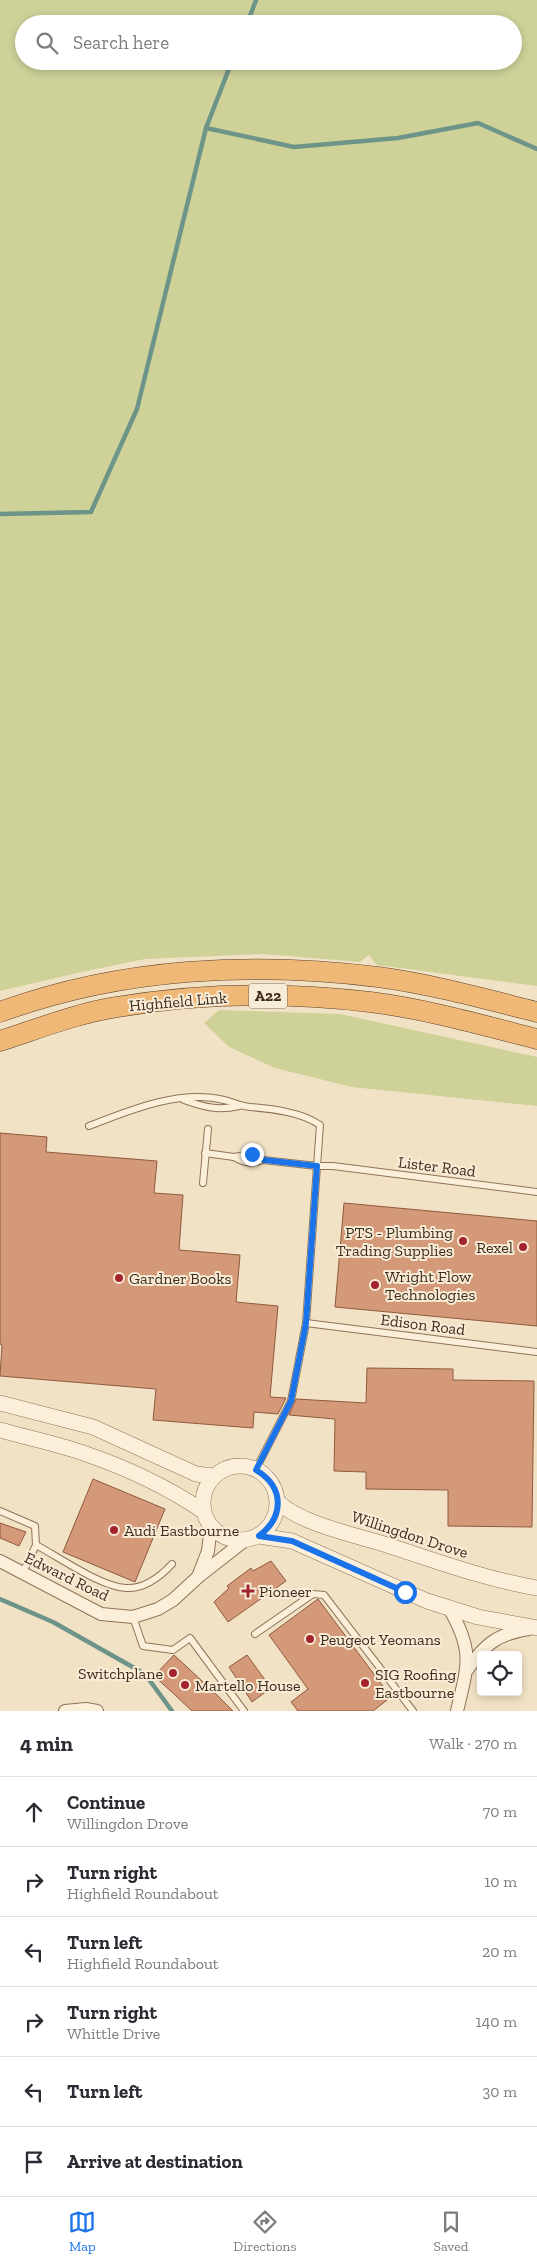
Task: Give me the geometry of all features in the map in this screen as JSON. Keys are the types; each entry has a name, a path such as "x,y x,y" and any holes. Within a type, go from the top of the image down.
{"highway":[{"name":"Highfield Link","path":"0,1012 111,982 189,971 249,969 325,972 380,978 537,1012"},
{"name":"Highfield Link","path":"0,1041 115,1007 213,997 300,996 371,1002 456,1019 537,1039"}],"street":[{"path":"0,1403 93,1427 196,1474 214,1476"},
{"path":"0,1430 84,1453 176,1494 203,1511 211,1526 220,1535 231,1540 244,1541 259,1536 274,1521 278,1502 272,1483 256,1470 246,1466 234,1466 214,1476 204,1492 203,1511"},
{"name":"Willingdon Drove","path":"278,1502 295,1515 337,1530 450,1567 537,1588"},
{"name":"Edward Road","path":"198,1576 208,1551 211,1526"},
{"path":"259,1536 292,1541 427,1601 478,1617 536,1628"},
{"name":"Edward Road","path":"0,1561 101,1614 133,1617 158,1609 173,1600 198,1576 244,1541"},
{"path":"449,1608 462,1630 466,1649 467,1670 457,1711"},
{"path":"467,1670 478,1653 498,1637 536,1628"},
{"path":"65,1711 86,1709 97,1711"}],"lane":[{"path":"89,1126 148,1104 181,1099 203,1107 223,1110 239,1106 308,1117 320,1125 306,1323 291,1401 256,1470"},
{"path":"203,1183 208,1129"},
{"name":"Lister Road","path":"205,1153 234,1157 252,1154 264,1160 333,1166 537,1192"},
{"name":"Edison Road","path":"306,1323 537,1352"},
{"path":"0,1511 35,1526 36,1545 22,1574"},
{"path":"36,1545 104,1582 125,1588 148,1583 172,1564"},
{"path":"255,1634 313,1594 324,1595 413,1711"},
{"path":"133,1617 143,1646 173,1650 190,1638 244,1711"}],"green space":[{"path":"0,0 537,0 537,986 377,965 369,955 360,962 264,954 145,959 0,991"},
{"path":"219,1010 340,1014 537,1057 537,1106 352,1087 275,1068 229,1047 204,1023"}],"building":[{"name":"Gardner Books","path":"0,1133 47,1137 46,1152 157,1161 154,1193 183,1195 179,1250 240,1255 236,1302 278,1306 270,1397 286,1398 278,1414 254,1412 253,1428 153,1420 156,1389 0,1376 2,1345 0,1344"},
{"path":"344,1203 537,1221 537,1326 335,1307"},
{"path":"367,1368 453,1369 453,1380 534,1381 532,1527 448,1526 448,1490 366,1489 366,1472 334,1471 335,1419 289,1415 296,1399 366,1403"},
{"name":"Audi Eastbourne","path":"93,1479 165,1509 135,1582 63,1552"},
{"path":"0,1523 26,1532 19,1546 0,1538"},
{"name":"Pioneer","path":"271,1561 286,1581 228,1622 214,1602 229,1588 227,1586 251,1568 253,1571"},
{"path":"318,1599 391,1697 373,1711 298,1711 291,1702 308,1689 269,1635"},
{"name":"Martello House","path":"174,1655 233,1711 192,1711 154,1676"},
{"path":"247,1655 271,1688 252,1702 229,1667"}],"waterway":[{"path":"250,15 256,0"},
{"path":"0,514 91,512 137,409 206,128 229,70"},
{"path":"206,128 294,147 398,138 478,123 537,149"},
{"path":"0,1599 53,1622 145,1674 172,1711"}],"place":[{"name":"PTS - Plumbing Trading Supplies","path":"463,1241"},
{"name":"Rexel","path":"523,1247"},
{"name":"Gardner Books","path":"119,1278"},
{"name":"Wright Flow Technologies","path":"375,1285"},
{"name":"Audi Eastbourne","path":"114,1530"},
{"name":"Pioneer","path":"248,1591"},
{"name":"Peugeot Yeomans","path":"310,1639"},
{"name":"Switchplane","path":"173,1673"},
{"name":"SIG Roofing Eastbourne","path":"365,1683"},
{"name":"Martello House","path":"185,1685"}],"route":[{"path":"252,1154 264,1160 317,1166 306,1323 291,1401 256,1470 265,1475 272,1483 278,1502 277,1512 268,1530 259,1536 276,1537 292,1541 405,1592"}]}
